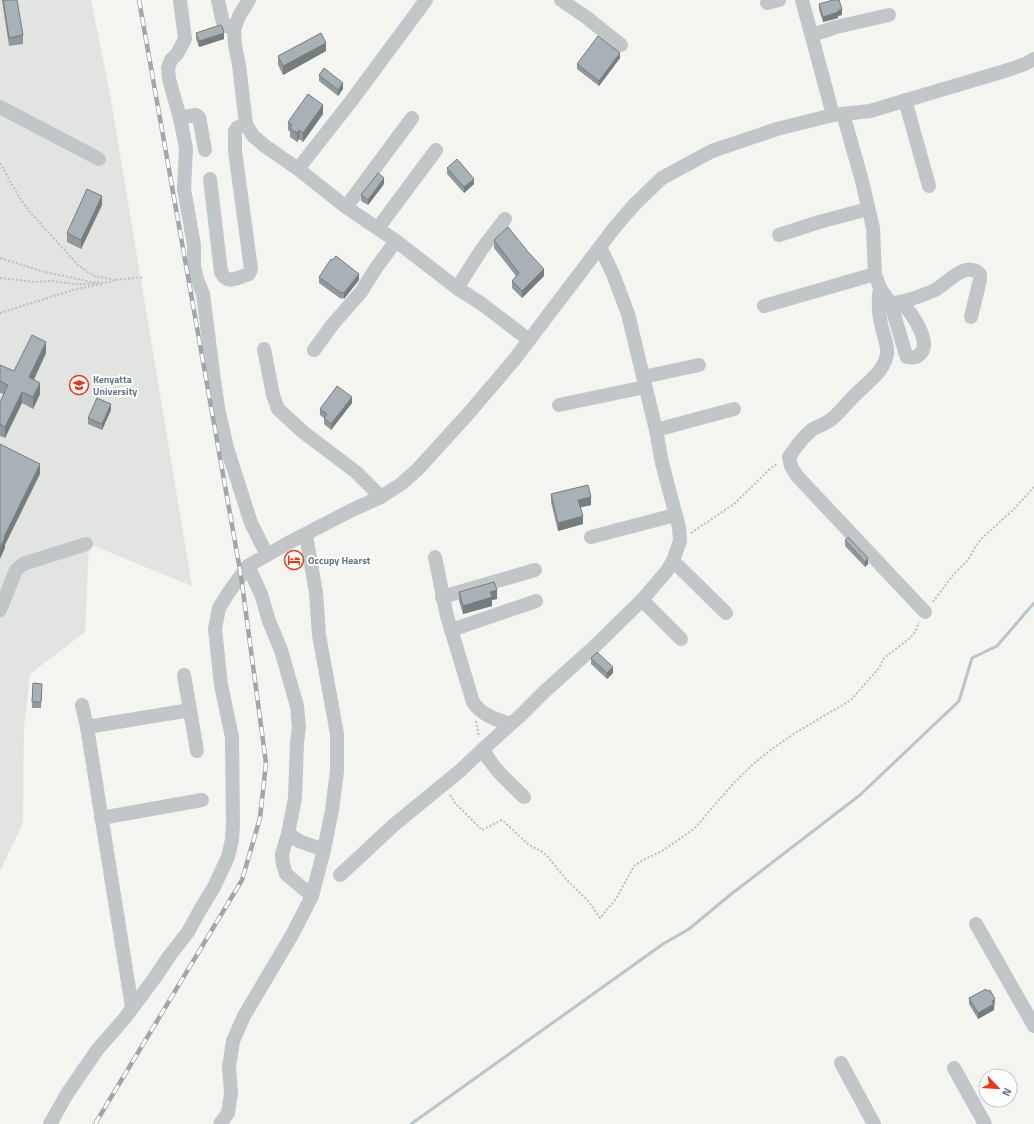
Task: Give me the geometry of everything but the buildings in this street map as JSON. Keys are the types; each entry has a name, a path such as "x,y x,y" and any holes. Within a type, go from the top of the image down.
{"street":[{"path":"180,0 184,39 177,54 171,60 168,68 169,78 180,118 186,148 184,189 194,245 194,267 197,279 204,294 218,408 227,448 251,523 267,555"},
{"path":"218,0 223,23 234,30"},
{"path":"249,0 239,16 234,30 246,124 253,136 346,207 396,240 457,288 482,304 529,340"},
{"path":"298,169 352,100 426,0"},
{"path":"561,0 586,17 621,45"},
{"path":"802,0 838,114 861,177 873,228 875,274 880,288 878,305 887,353 885,361 869,382 836,416 801,439 789,457 791,466 797,476 925,612"},
{"path":"812,35 836,27 890,15"},
{"path":"50,1124 88,1062 125,1018 188,932 214,888 228,857 232,840 233,824 232,736 221,685 215,629 219,608 248,566 352,510 381,497 401,484 417,470 468,414 514,360 634,205 662,178 712,151 777,128 838,114 870,111 1008,70 1034,59"},
{"path":"905,100 929,186"},
{"path":"0,107 99,159"},
{"path":"180,118 196,115 199,117 204,150"},
{"path":"346,207 412,118"},
{"path":"210,179 221,272 223,278 226,280 231,280 249,274 251,269 235,151 237,128 246,124"},
{"path":"378,228 436,150"},
{"path":"779,235 819,222 868,209"},
{"path":"457,288 482,249 505,219"},
{"path":"314,350 333,324 361,292 372,273 396,240"},
{"path":"340,875 395,824 444,785 594,647 642,600 666,572 673,561 680,541 676,515 662,463 656,430 622,295 600,247"},
{"path":"880,288 896,303 935,290 957,274 968,269 972,269 980,274 980,280 971,317"},
{"path":"764,306 875,274"},
{"path":"264,348 272,396 278,409 303,432 356,472 381,497"},
{"path":"559,405 644,382 699,365"},
{"path":"656,430 734,409"},
{"path":"591,537 676,515"},
{"path":"220,1124 228,1113 231,1093 229,1067 233,1041 244,1016 292,935 312,896 324,850 332,810 337,771 337,734 319,635 316,593 306,535"},
{"path":"0,610 16,570 23,564 86,544"},
{"path":"435,557 442,597 473,702 477,708 491,717 511,724"},
{"path":"673,561 726,613"},
{"path":"248,566 261,594 269,621 282,650 297,706 299,727 294,808 282,854 286,874 312,896"},
{"path":"442,597 535,570"},
{"path":"642,600 681,639"},
{"path":"451,630 536,601"},
{"path":"184,675 198,752"},
{"path":"82,705 87,727 132,1007"},
{"path":"87,727 190,710"},
{"path":"483,749 495,769 524,797"},
{"path":"101,818 202,800"},
{"path":"288,834 299,841 324,850"},
{"path":"976,924 1034,1026"},
{"path":"841,1063 874,1124"},
{"path":"954,1068 985,1124"}],"path":[{"path":"0,163 19,197 30,212 78,265 94,276 116,280"},
{"path":"0,258 41,271 105,283"},
{"path":"0,313 76,290 116,280 144,277"},
{"path":"0,278 74,284 105,283"},
{"path":"680,541 734,504 771,468 789,457"},
{"path":"444,785 454,803 480,828 484,829 502,820 529,845 541,851 589,902 600,918 616,899 634,866 662,851 694,829 731,786 752,765 772,749 795,733 851,700 879,668 884,658 910,638 915,632 925,612 953,575 968,560 981,539 1014,509 1034,487"},
{"path":"477,708 477,731 483,749"}],"shaded area":[{"name":"Kenyatta University","path":"0,0 91,0 110,94 192,586 89,544 85,632 30,674 24,728 23,823 0,871"}],"waterway":[{"path":"411,1124 663,944 689,929 730,895 860,795 959,701 972,658 997,646 1034,603"}],"railway":[{"path":"95,1124 242,880 260,818 266,763 241,576 139,0"}],"place":[{"name":"Kenyatta University","path":"79,385"},
{"name":"Occupy Hearst","path":"294,560"}]}
